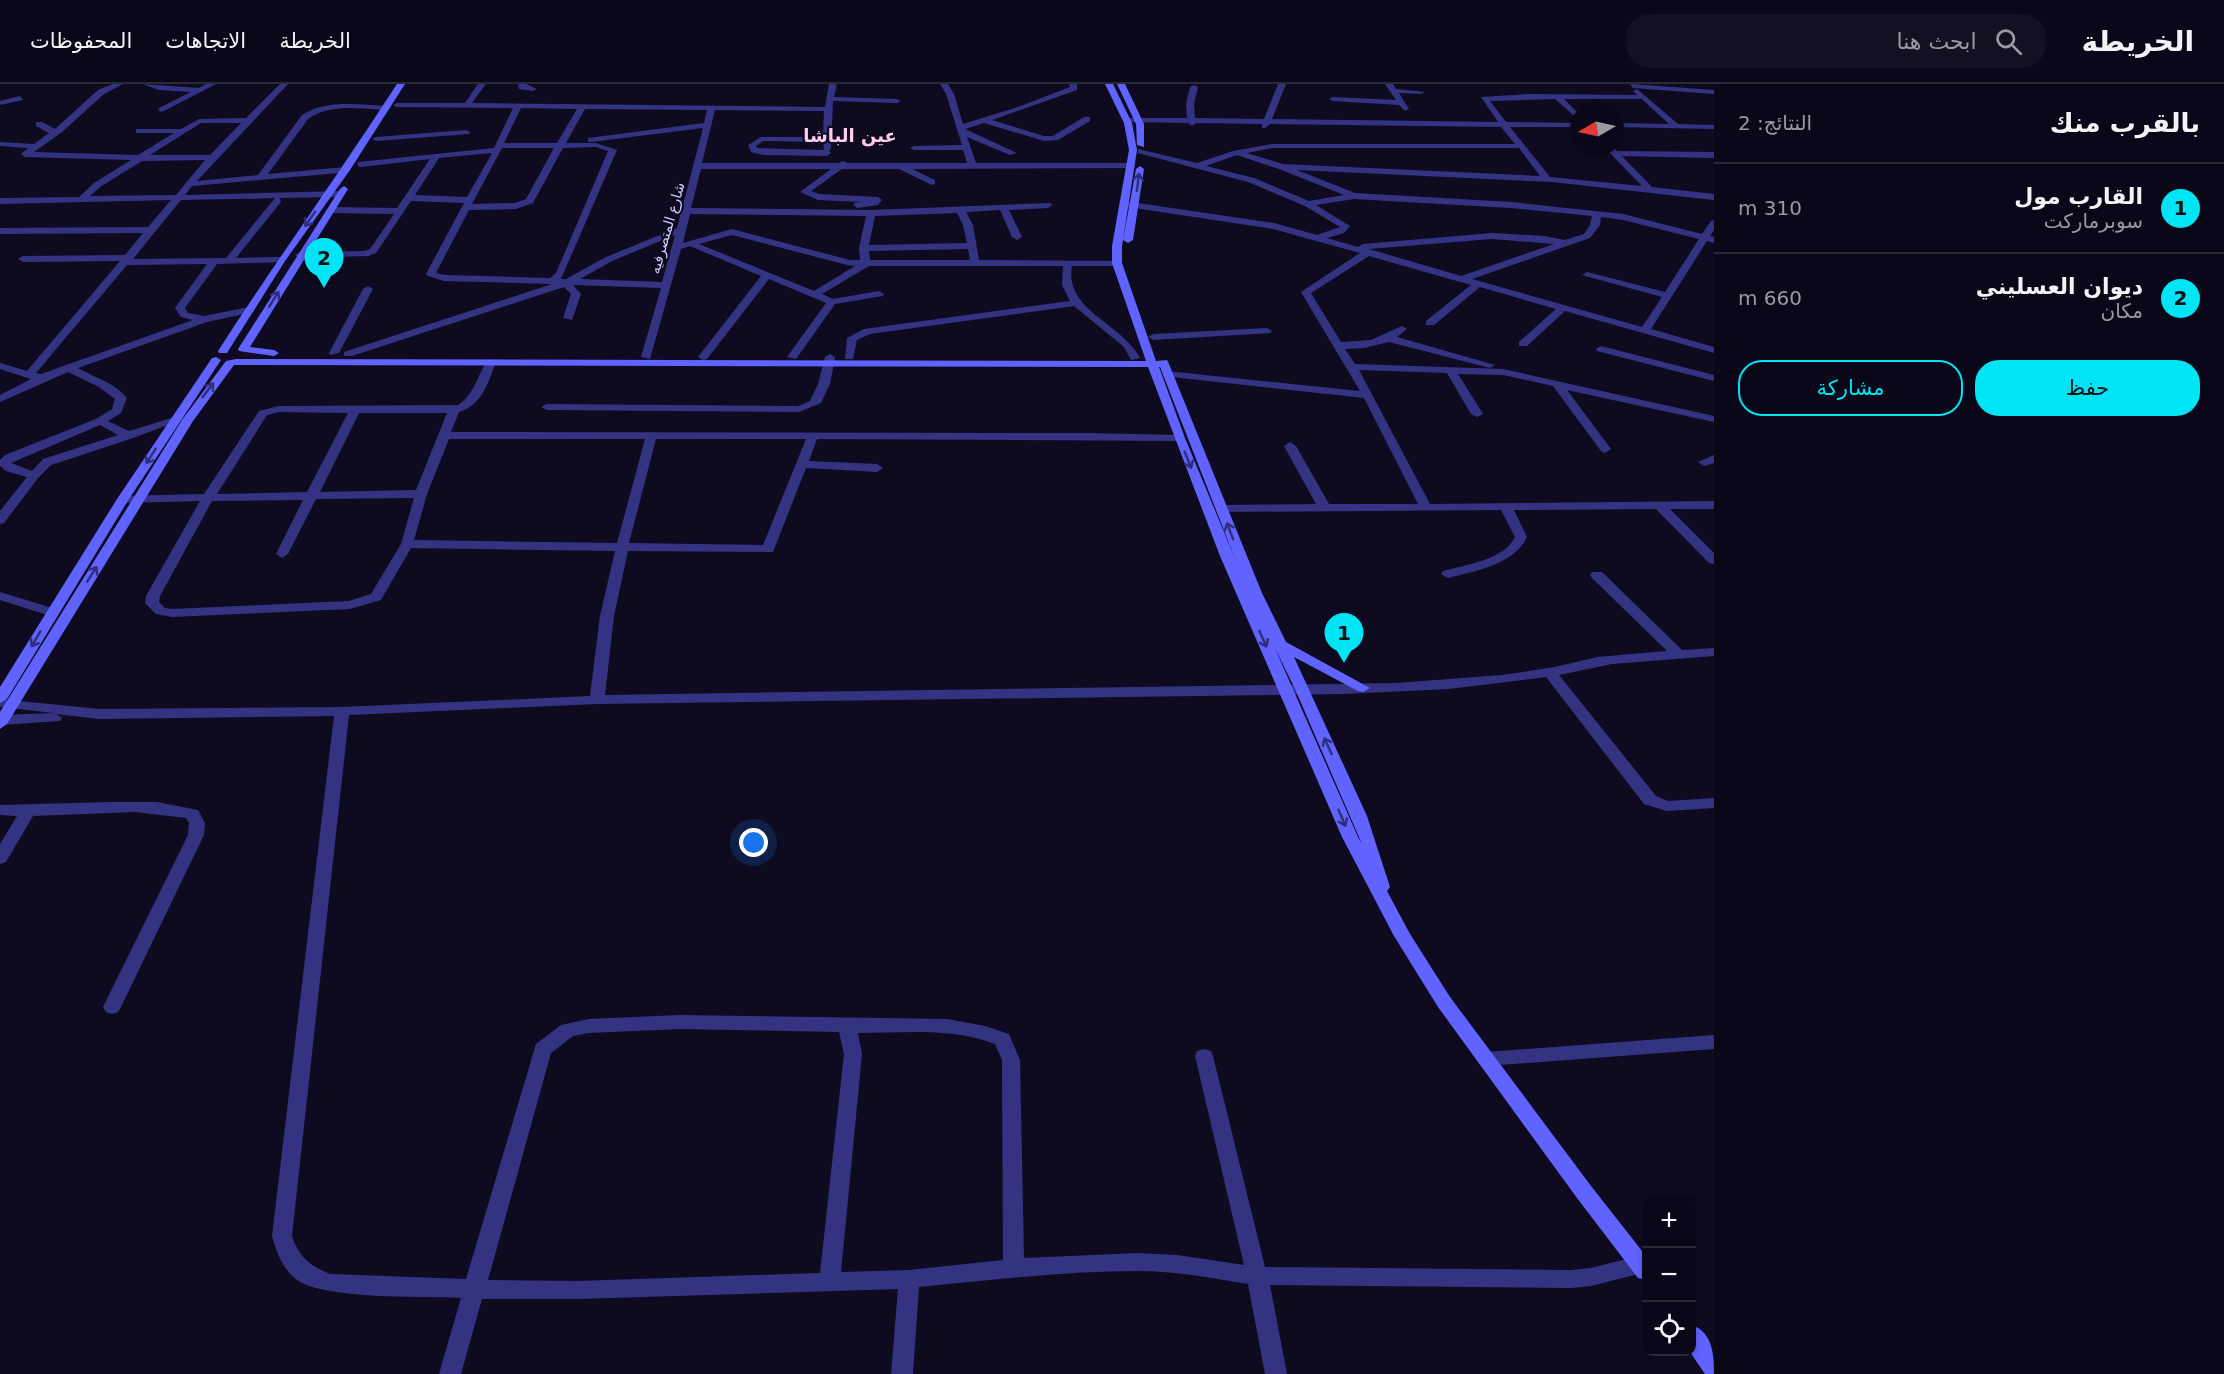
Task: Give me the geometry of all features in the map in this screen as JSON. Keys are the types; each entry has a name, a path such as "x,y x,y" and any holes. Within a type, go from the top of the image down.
{"street":[{"path":"119,84 101,92 55,133 25,153 140,158 212,157"},
{"path":"147,84 159,88 200,90"},
{"path":"162,110 212,84"},
{"path":"0,399 36,376 189,184 212,157 284,84"},
{"path":"401,84 376,139 361,164 281,260 220,355 174,420 51,612 4,702 1,721 99,714 342,711 597,700 1062,694 1296,694 1451,683 1550,673 1607,662 1714,652"},
{"path":"245,350 332,200 346,170 410,84"},
{"path":"466,106 482,84"},
{"path":"522,84 522,87 533,89"},
{"path":"826,164 828,109 833,84"},
{"path":"944,84 950,94 972,165"},
{"path":"960,130 1056,97 1070,91 1074,88 1074,84"},
{"path":"1109,84 1133,122 1128,263 1130,278 1153,337 1179,438 1231,566 1370,844 1385,899 1403,936 1444,1002 1584,1192 1642,1264"},
{"path":"1121,84 1141,152 1117,263 1222,509 1254,593 1279,644 1296,694"},
{"path":"1265,124 1282,84"},
{"path":"1521,84 1530,96"},
{"path":"1632,85 1714,92"},
{"path":"1632,85 1676,127"},
{"path":"1191,123 1190,104 1194,87"},
{"path":"1392,88 1417,125"},
{"path":"1392,88 1420,92"},
{"path":"0,93 19,89"},
{"path":"1546,178 1484,99 1530,96 1643,97"},
{"path":"1557,96 1570,109"},
{"path":"0,103 20,98"},
{"path":"830,99 897,101"},
{"path":"1333,99 1401,104"},
{"path":"262,176 305,117 314,111 328,108 466,106 581,109 712,107 828,109"},
{"name":"شارع المتصرفيه","path":"646,357 664,285 677,248 712,107"},
{"path":"517,108 498,148 430,271 433,275 554,280 566,284 664,285"},
{"path":"410,198 519,206 530,201 559,146 582,119 581,109"},
{"path":"986,121 1044,139 1055,138 1087,119"},
{"path":"81,200 97,185 203,120 250,120"},
{"path":"1133,122 1570,126"},
{"path":"39,124 55,133"},
{"path":"577,145 616,136 707,125"},
{"path":"1624,126 1714,128"},
{"path":"960,130 1013,153"},
{"path":"140,131 182,131"},
{"path":"376,139 466,132"},
{"path":"827,140 761,140 752,145 757,151 827,153"},
{"path":"0,144 34,146"},
{"path":"361,164 498,148 577,145 606,146 612,149 613,154 560,274 554,280"},
{"path":"1380,145 1388,153"},
{"path":"1197,166 1236,153 1272,146 1521,146"},
{"path":"914,148 966,147"},
{"path":"1624,151 1714,155"},
{"path":"1141,152 1242,177 1308,204 1345,226 1341,231 1318,238"},
{"path":"1236,153 1282,166 1354,196"},
{"path":"1618,156 1649,188"},
{"path":"300,255 369,253 410,198 436,157"},
{"path":"1395,161 1403,170"},
{"path":"697,166 843,164 1131,166"},
{"path":"819,212 878,201 876,199 818,197 804,192 843,164"},
{"path":"900,165 932,182"},
{"path":"1282,166 1546,178 1714,197"},
{"path":"189,184 346,170"},
{"path":"0,193 20,201"},
{"path":"1308,204 1354,196 1511,205 1598,214 1714,240"},
{"path":"239,198 332,200"},
{"path":"0,201 239,198 332,200 399,211"},
{"path":"229,260 278,200"},
{"path":"686,211 871,213 1048,205"},
{"path":"1130,205 1256,222 1714,350"},
{"path":"1003,206 1017,237"},
{"path":"960,210 968,225 975,264"},
{"path":"865,264 864,248 871,213"},
{"path":"1461,279 1569,244 1592,231 1598,214"},
{"path":"1644,332 1703,236 1714,223"},
{"path":"348,354 566,284 609,259 682,229"},
{"path":"0,231 151,230"},
{"path":"677,248 694,245 732,232 838,261 865,264 1117,263"},
{"path":"1351,247 1506,237 1546,239 1569,244"},
{"path":"694,245 832,302 879,294"},
{"path":"864,248 970,246"},
{"path":"1368,252 1306,292 1368,395 1426,507"},
{"path":"23,260 281,260"},
{"path":"204,320 185,315 180,308 214,261"},
{"path":"814,295 865,264"},
{"path":"1068,264 1064,281 1076,303 1128,345 1135,358"},
{"path":"703,357 767,275"},
{"path":"1587,275 1667,295"},
{"path":"566,284 576,294 568,318"},
{"path":"1430,323 1478,284"},
{"path":"333,353 368,289"},
{"path":"792,357 832,302"},
{"path":"849,357 852,338 868,331 1076,303"},
{"path":"1523,344 1563,308"},
{"path":"0,366 36,376 70,368 204,320 249,310"},
{"path":"1391,339 1402,329"},
{"path":"1153,337 1267,331"},
{"path":"1338,345 1359,345 1391,339 1487,364 1503,372"},
{"path":"1601,349 1714,378"},
{"path":"4,702 60,623 141,499 194,410 233,362 249,355 245,350"},
{"path":"220,355 245,350 348,354 792,357 829,360 849,357 1135,358 1160,364 1368,395"},
{"path":"220,355 233,362 829,360 1160,364"},
{"path":"547,407 799,409 815,403 824,384 829,360"},
{"path":"454,410 421,494 407,544 376,597 359,604 161,611 152,603 153,596 208,498 263,413 279,410 454,410 472,404 491,362"},
{"path":"34,475 10,468 4,463 9,458 100,421 117,411 121,398 109,386 86,378 70,368"},
{"path":"1352,368 1503,372 1714,418"},
{"path":"1450,369 1477,414"},
{"path":"1557,384 1605,449"},
{"path":"282,554 355,410"},
{"path":"0,520 34,475 47,462 174,420"},
{"path":"100,421 129,436"},
{"path":"444,435 812,438 986,434 1179,438"},
{"path":"597,700 607,616 622,547 651,437"},
{"path":"407,544 768,549 812,438"},
{"path":"1290,447 1325,509"},
{"path":"801,464 877,468"},
{"path":"123,499 421,494"},
{"path":"1222,509 1714,505"},
{"path":"1660,506 1714,560"},
{"path":"1448,574 1498,558 1520,543 1518,529 1506,507"},
{"path":"1597,574 1679,655"},
{"path":"0,596 51,612"},
{"path":"1279,644 1363,688"},
{"path":"1384,686 1406,680 1565,661 1607,662"},
{"path":"1550,673 1650,800 1667,806 1714,803"},
{"path":"4,702 99,714"},
{"path":"342,711 282,1236 288,1255 305,1274 330,1283 472,1289 577,1290 909,1279 1014,1268 1138,1263 1178,1264 1257,1276 1571,1279 1642,1267"},
{"path":"0,810 156,807 192,814 197,823 196,835 112,1007"},
{"path":"0,858 28,811"},
{"path":"450,1374 472,1289 543,1049 568,1030 589,1026 680,1022 804,1023 959,1028 985,1030 1002,1038 1011,1059 1014,1268"},
{"path":"830,1280 853,1054 847,1026"},
{"path":"1486,1059 1714,1042"},
{"path":"1204,1056 1257,1276 1276,1374"},
{"path":"902,1374 909,1279"},
{"path":"1696,1341 1714,1368"}],"place":[{"name":"ديوان العسليني","path":"324,288"},
{"name":"القارب مول","path":"1344,663"}],"district":[{"name":"عين الباشا","path":"850,135"}]}
